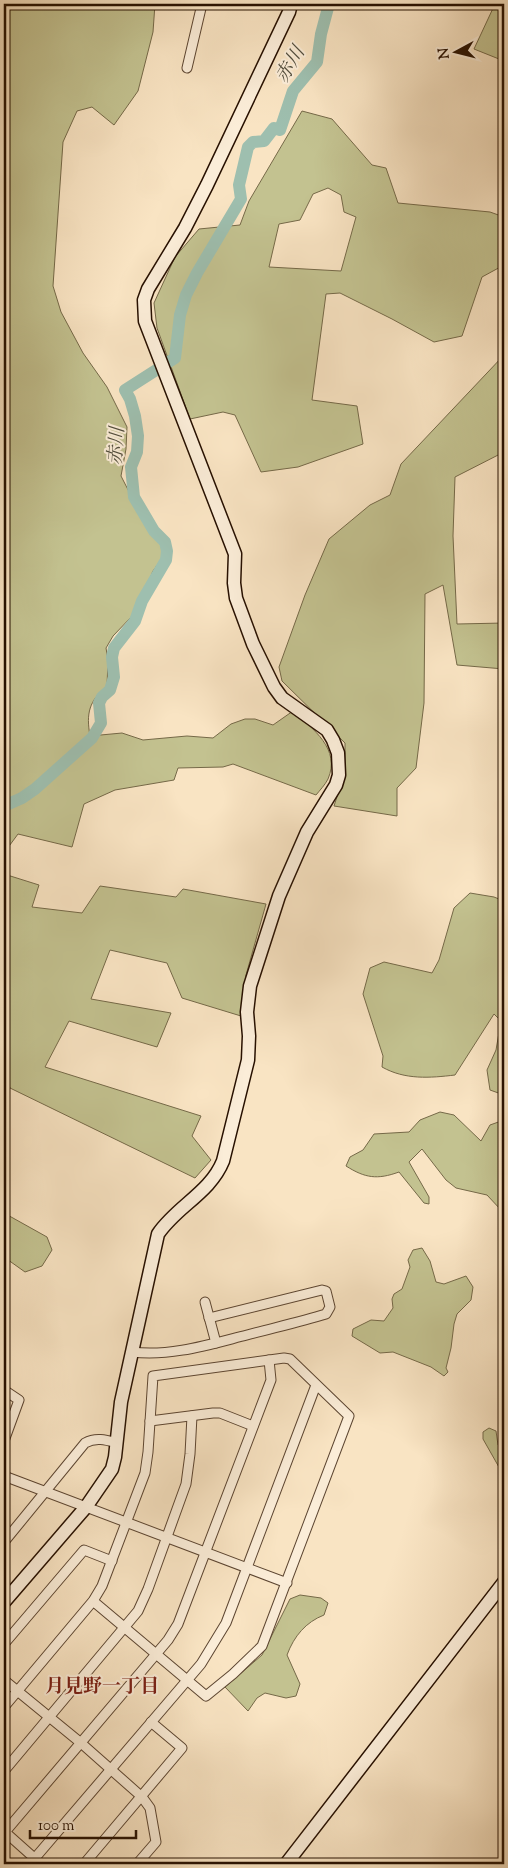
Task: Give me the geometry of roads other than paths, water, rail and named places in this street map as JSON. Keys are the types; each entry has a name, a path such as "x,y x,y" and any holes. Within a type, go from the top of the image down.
{"street":[{"path":"187,68 202,4"},
{"path":"4,1602 86,1507 112,1469 121,1402 158,1234 166,1222 206,1188 219,1171 223,1162 248,1060 247,1012 250,986 279,896 307,832 336,785 339,775 338,753 327,730 282,698 274,687 253,644 236,598 234,582 236,554 145,321 144,300 148,289 185,228 207,185 289,12 291,4"},
{"path":"132,1352 162,1352 216,1343 326,1314 330,1307 326,1291 322,1290 209,1318"},
{"path":"205,1302 216,1343"},
{"path":"4,1707 93,1601 102,1586 145,1473 153,1376 284,1358 290,1359 350,1416 262,1646 255,1655 206,1696 93,1601"},
{"path":"269,1360 271,1380 178,1624 168,1640 5,1832 38,1861 111,1770 201,1664 222,1631 248,1568 316,1385"},
{"path":"4,1390 19,1400 4,1441"},
{"path":"150,1420 220,1413 253,1426"},
{"path":"4,1771 138,1610 148,1590 186,1484 192,1416"},
{"path":"4,1542 85,1443 91,1440 104,1439 117,1443"},
{"path":"4,1476 287,1583"},
{"path":"4,1644 84,1550 112,1561"},
{"path":"286,1864 503,1585"},
{"path":"4,1680 142,1797 150,1808 156,1842 137,1864"},
{"path":"84,1864 182,1748 151,1722"}],"waterway":[{"name":"赤川","path":"4,806 22,798 35,789 92,738 101,723 99,703 102,697 110,690 114,677 112,657 114,648 135,621 142,601 166,560 167,551 165,542 154,531 134,497 131,467 137,452 138,436 135,416 125,390 175,358 180,315 186,295 241,199 239,185 248,147 253,142 264,141 274,128 280,130 293,91 317,62 321,34 329,4"}],"district":[{"name":"月見野一丁目","path":"102,1685"}]}
